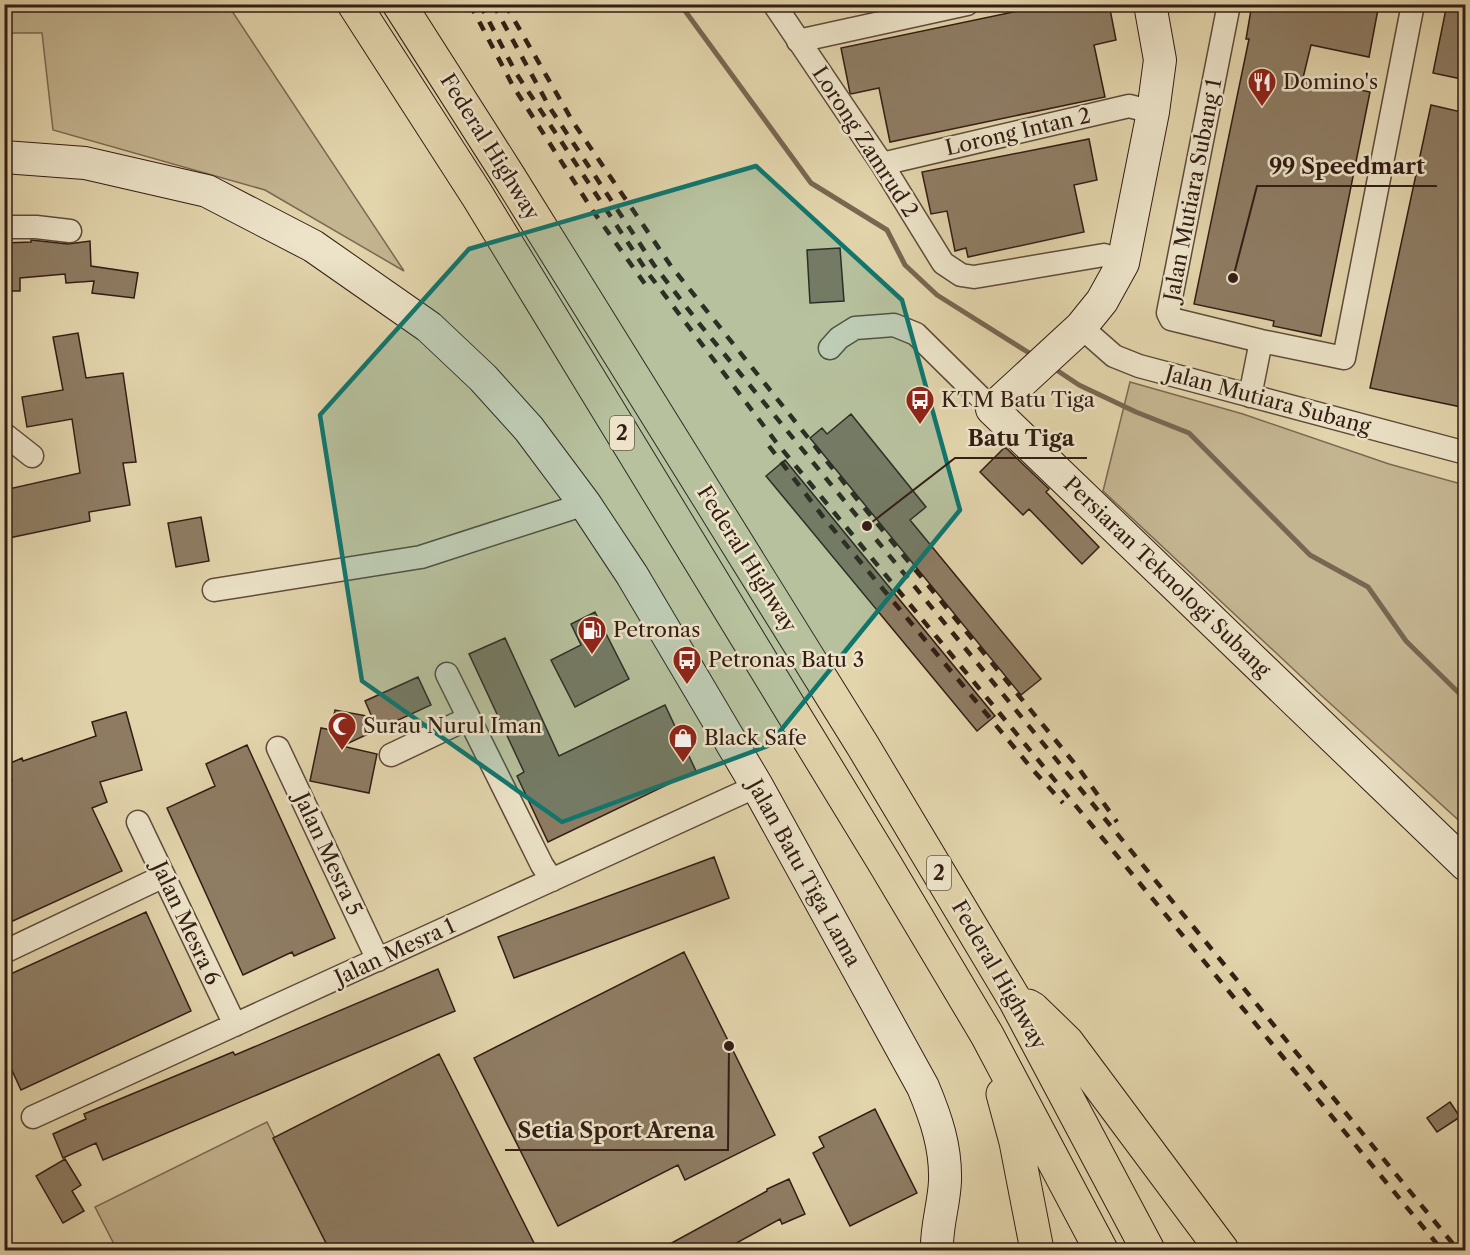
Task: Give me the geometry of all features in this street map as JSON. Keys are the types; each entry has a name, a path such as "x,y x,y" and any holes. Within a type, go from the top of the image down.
{"highway":[{"name":"Federal Highway","path":"354,4 477,195 879,854 987,1035 1101,1251"},
{"name":"Federal Highway","path":"399,4 857,735 1016,1000 1148,1251"},
{"path":"1016,1000 1033,1009 1067,1042 1222,1251"},
{"path":"987,1035 1016,1142 1037,1251"}],"street":[{"name":"Lorong Zamrud 2","path":"774,4 882,164 943,263 961,275 974,278 1104,255 1123,263"},
{"path":"798,41 967,4"},
{"path":"830,348 839,338 855,328 894,325 916,333 992,409 1081,327 1102,301 1123,263 1153,112 1160,60 1150,4"},
{"name":"Jalan Mutiara Subang 1","path":"1229,4 1168,314 1171,319 1261,341"},
{"path":"1250,396 1261,341 1344,358 1413,4"},
{"name":"Lorong Intan 2","path":"882,164 1129,106 1153,112"},
{"name":"Jalan Batu Tiga Lama","path":"4,157 85,163 207,191 313,246 437,334 483,378 529,429 585,504 685,661 757,786 923,1087 938,1122 944,1152 945,1182 936,1236 937,1251"},
{"path":"4,227 36,227 70,231"},
{"name":"Jalan Mutiara Subang","path":"1081,327 1114,356 1139,366 1466,453"},
{"name":"Persiaran Teknologi Subang","path":"992,409 1466,865"},
{"path":"4,434 32,456"},
{"path":"214,590 422,557 585,504"},
{"path":"447,674 542,865 552,880"},
{"path":"392,755 469,718"},
{"name":"Jalan Mesra 5","path":"278,748 378,960"},
{"name":"Jalan Mesra 1","path":"33,1117 757,786"},
{"name":"Jalan Mesra 6","path":"138,822 235,1025"},
{"path":"4,952 164,876"}],"highlighted area":[{"path":"756,166 902,300 960,510 768,746 562,822 362,681 320,415 469,249"}],"shaded area":[{"path":"4,5 228,5 404,271 265,190 53,130 42,33 5,33"},
{"path":"1130,382 1243,414 1389,464 1465,485 1465,826 1103,491"},
{"path":"267,1122 330,1250 117,1250 95,1207"}],"building":[{"path":"1052,4 1109,4 1116,40 1094,45 1105,97 890,142 879,88 850,93 841,48"},
{"path":"1252,4 1379,4 1369,57 1311,45 1303,78 1370,92 1321,336 1273,326 1274,321 1194,304 1249,39 1246,39"},
{"path":"1447,4 1466,4 1466,80 1433,73"},
{"path":"1431,105 1466,113 1466,139 1460,163 1466,164 1466,408 1370,388"},
{"path":"1089,139 1097,180 1074,185 1084,232 968,257 966,248 955,251 947,211 931,214 922,172"},
{"path":"31,240 68,244 90,241 91,266 138,273 134,298 92,293 94,281 66,283 65,274 20,278 20,291 4,291 4,243 31,242"},
{"path":"840,248 844,301 810,303 807,250"},
{"path":"78,333 86,378 123,373 136,462 123,463 130,505 89,512 90,521 4,539 4,490 80,473 72,419 27,427 22,397 63,390 53,337"},
{"path":"851,414 926,507 910,520 1041,679 1021,695 810,438 822,428 827,434"},
{"path":"1005,447 1049,489 1046,492 1099,547 1082,564 1029,509 1023,515 980,472"},
{"path":"785,460 995,716 977,731 766,476"},
{"path":"201,517 209,561 176,567 168,523"},
{"path":"595,612 629,679 575,707 551,660 581,645 571,624"},
{"path":"505,638 559,756 665,705 696,771 548,842 517,776 524,772 469,654"},
{"path":"418,677 431,705 342,746 377,754 369,793 310,781 321,728 331,730 335,710 372,717 365,701"},
{"path":"126,712 142,770 100,782 107,802 92,808 122,871 4,925 4,783 12,780 6,765 96,736 92,722"},
{"path":"247,745 335,938 294,956 292,952 243,975 167,808 215,786 206,764"},
{"path":"714,857 729,898 514,978 498,937"},
{"path":"146,912 191,1011 21,1090 4,1053 4,977"},
{"path":"684,952 775,1135 685,1180 678,1165 558,1226 474,1058"},
{"path":"438,969 455,1011 103,1160 96,1143 63,1158 53,1134 86,1119 84,1114 233,1052 235,1055"},
{"path":"439,1054 538,1251 330,1251 273,1138"},
{"path":"1450,1102 1460,1117 1437,1132 1427,1118"},
{"path":"875,1109 917,1193 850,1226 813,1153 824,1147 819,1137"},
{"path":"65,1159 81,1185 72,1191 84,1211 63,1223 36,1176"},
{"path":"789,1179 805,1214 782,1224 780,1219 722,1251 657,1251 767,1189"}],"waterway":[{"path":"680,4 811,183 887,230 905,265 937,295 1034,356"},
{"path":"1052,367 1079,385 1136,412 1189,433 1310,555 1368,587 1406,641 1466,700"},
{"path":"1466,956 1461,973 1460,990 1461,1007 1466,1024"}],"railway":[{"path":"470,4 513,86 593,211 650,291"},
{"path":"480,4 516,73 648,273 776,442 1442,1250"},
{"path":"493,4 550,108 654,265 698,322 1458,1250"},
{"path":"505,4 573,122 671,266 857,499 1080,770 1117,822"},
{"path":"769,446 824,518 1063,803"}],"place":[{"name":"Domino's","path":"1262,108"},
{"name":"99 Speedmart","path":"1233,278"},
{"name":"KTM Batu Tiga","path":"920,426"},
{"name":"Batu Tiga","path":"867,526"},
{"name":"Petronas","path":"592,656"},
{"name":"Petronas Batu 3","path":"687,686"},
{"name":"Surau Nurul Iman","path":"342,752"},
{"name":"Black Safe","path":"683,764"},
{"name":"Setia Sport Arena","path":"729,1046"}]}
